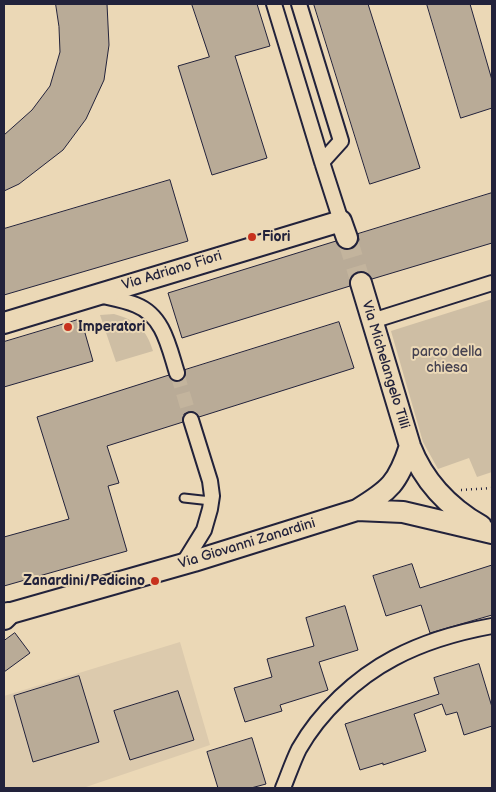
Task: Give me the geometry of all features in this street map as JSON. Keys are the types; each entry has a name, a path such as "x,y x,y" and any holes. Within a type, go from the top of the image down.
{"street":[{"path":"274,4 344,230"},
{"path":"299,4 341,141 322,162"},
{"name":"Via Adriano Fiori","path":"4,323 96,294 344,230"},
{"name":"Via Michelangelo Tilli","path":"361,283 417,464 444,498 466,516 492,532"},
{"path":"372,321 492,283"},
{"path":"96,294 137,305 155,318 168,342 177,373"},
{"path":"183,564 208,520 212,490 191,420"},
{"name":"Via Michelangelo Tilli","path":"357,510 383,493 395,481 410,446"},
{"name":"Via Giovanni Zanardini","path":"5,616 183,564 357,510 404,512 492,532"},
{"path":"283,788 299,750 316,724 357,683 379,667 411,650 462,633 492,626"}],"lane":[{"path":"184,498 211,501"}],"path":[{"path":"455,490 492,488"}],"shaded area":[{"path":"180,642 210,745 83,788 4,788 4,696"}],"green space":[{"name":"parco della chiesa","path":"492,299 492,472 477,477 469,458 438,469 423,442 391,331"},
{"path":"114,314 129,319 139,327 147,337 153,351 116,362 100,315"}],"building":[{"path":"56,4 107,4 109,45 104,80 86,119 63,150 19,184 4,191 4,135 32,110 50,86 60,52"},
{"path":"192,4 257,4 270,46 235,56 267,158 212,175 178,66 209,57"},
{"path":"314,4 368,4 420,168 370,184"},
{"path":"427,4 470,4 492,80 492,108 461,118"},
{"path":"170,180 188,241 4,295 4,229"},
{"path":"492,193 492,243 372,279 364,272 357,272 352,275 350,286 182,338 168,293 336,241 344,250 350,249 359,240 358,234"},
{"path":"81,319 93,361 4,387 4,342"},
{"path":"339,322 354,368 199,417 193,412 188,412 184,414 183,422 107,446 119,483 108,486 127,551 4,586 4,537 69,519 37,417 169,375 171,379 180,381 184,379 185,370"},
{"path":"412,564 420,588 492,565 492,615 430,633 421,605 386,616 373,576"},
{"path":"345,606 358,650 319,662 328,690 280,705 282,711 245,722 234,688 272,677 267,659 314,646 306,618"},
{"path":"15,633 30,653 4,672 4,641"},
{"path":"479,664 492,707 492,726 464,735 457,712 446,715 442,704 414,714 426,751 383,765 383,763 360,770 345,724 439,694 434,678"},
{"path":"79,676 99,742 33,762 14,696"},
{"path":"178,691 194,740 130,760 114,711"},
{"path":"252,738 266,784 251,788 218,788 207,752"}],"tunnel":[{"path":"347,238 361,283"},
{"path":"177,373 191,420"}],"place":[{"name":"Fiori","path":"252,237"},
{"name":"Imperatori","path":"68,327"},
{"name":"Zanardini/Pedicino","path":"155,581"}]}
